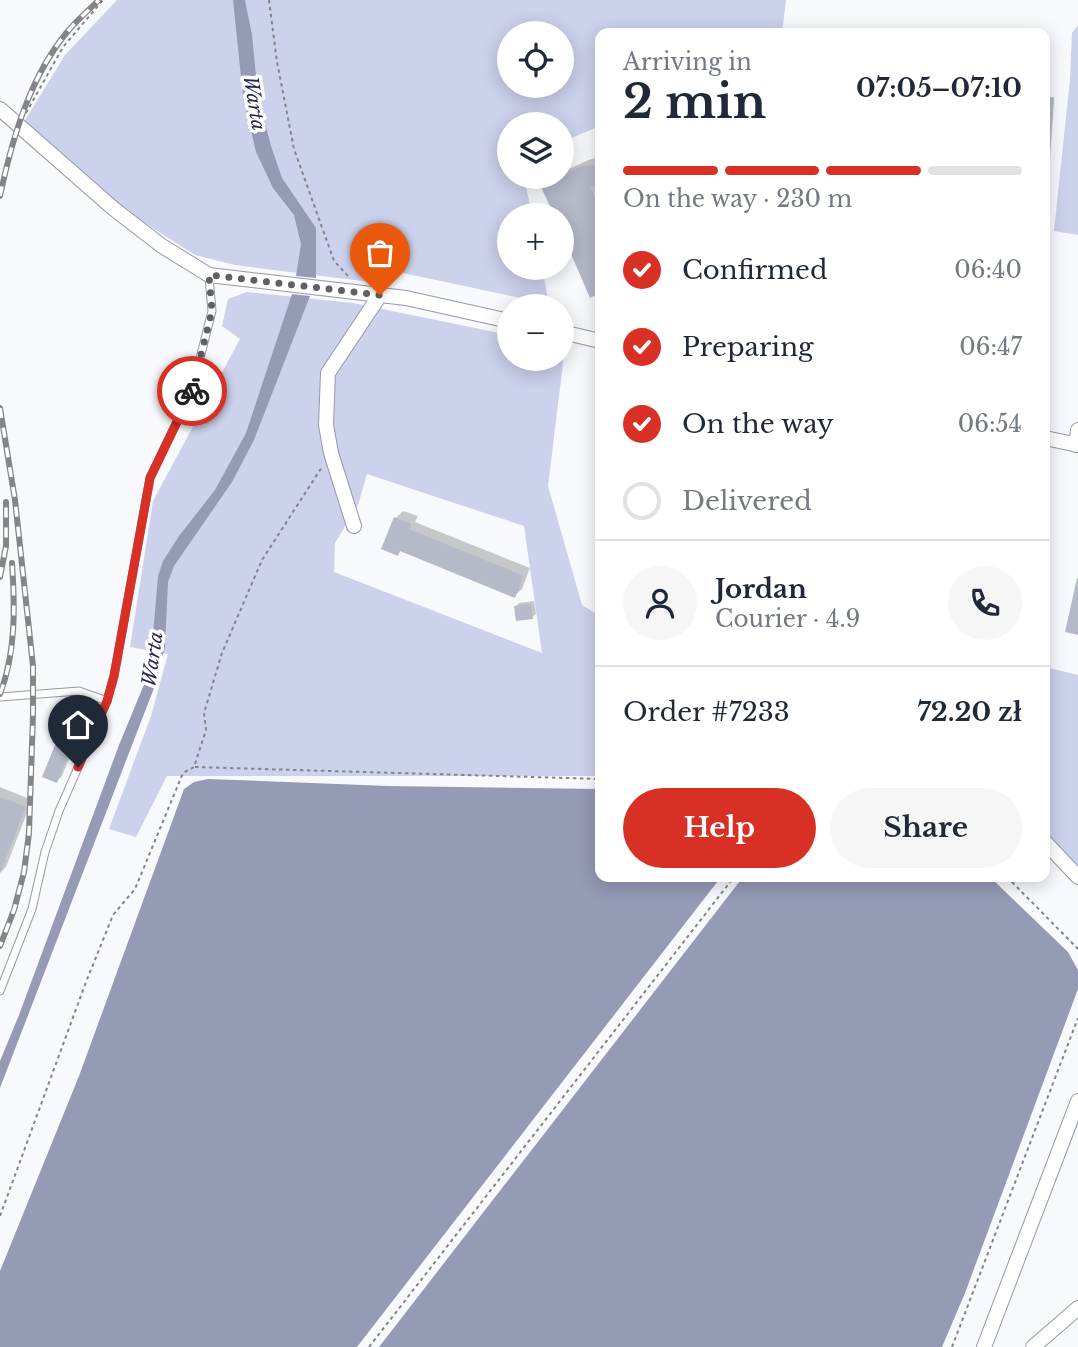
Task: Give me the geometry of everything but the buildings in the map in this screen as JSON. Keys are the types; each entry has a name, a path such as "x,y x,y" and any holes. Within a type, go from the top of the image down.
{"street":[{"path":"0,109 114,209 162,246 209,275 405,298 497,318"},
{"path":"354,526 331,453 326,425 328,373 380,295"},
{"path":"574,335 595,340"},
{"path":"1050,439 1077,445 1078,429"},
{"path":"1050,847 1078,877"},
{"path":"984,1347 1078,1101"},
{"path":"1033,1347 1078,1308"}],"lane":[{"path":"0,991 32,909 45,852 59,811 107,701 114,676 150,478 192,390 207,333 212,311 209,275"},
{"path":"0,697 79,691 107,701"}],"path":[{"path":"20,127 27,109 63,47 103,0"},
{"path":"269,0 277,62 294,149 334,261 364,293"},
{"path":"194,767 206,730 204,713 213,678 257,571 331,453"},
{"path":"0,1216 113,915 135,889 183,773 194,767 595,779"},
{"path":"369,1347 730,882"},
{"path":"1012,882 1078,949"},
{"path":"952,1347 1078,1018"}],"shaded area":[{"path":"117,0 786,0 783,28 595,28 595,128 574,137 574,112 497,112 497,189 527,189 529,203 497,203 497,280 544,280 547,294 502,294 375,267 378,283 235,265 195,255 134,216 94,186 24,122 65,55"},
{"path":"1078,25 1078,235 1054,231 1070,79 1072,33"},
{"path":"247,292 353,303 497,333 497,371 562,371 548,486 582,605 595,613 595,776 167,776 136,837 109,829 151,716 168,654 130,647 153,501 240,339 222,326 228,299","holes":["367,474 524,526 542,653 334,572 335,543 358,505"]},
{"path":"1050,668 1078,675 1078,866 1050,836"}],"water":[{"name":"Warta","path":"233,0 245,0 252,35 258,96 282,178 316,228 316,278 296,276 301,244 294,215 273,188 256,152 243,96"},
{"name":"Warta","path":"292,294 310,296 254,440 232,482 174,566 168,582 165,648 154,688 0,1088 0,1061 150,670 158,576 163,561 215,490 246,433"},
{"path":"208,779 388,786 595,789 595,882 717,882 357,1347 0,1347 0,1271 79,1076 184,789 194,782"},
{"path":"739,882 995,882 1068,952 1078,970 1078,989 965,1293 942,1347 379,1347"}],"railway":[{"path":"0,196 24,109 43,68 68,31 99,0"},
{"path":"0,408 15,500 33,666 29,833 24,872 14,910 0,946"},
{"path":"0,577 6,546 6,502"},
{"path":"0,694 12,646 12,563"}],"way so far":[{"path":"192,391 212,311 209,275 380,295"}],"route":[{"path":"78,767 107,701 114,676 150,478 192,391"}]}
